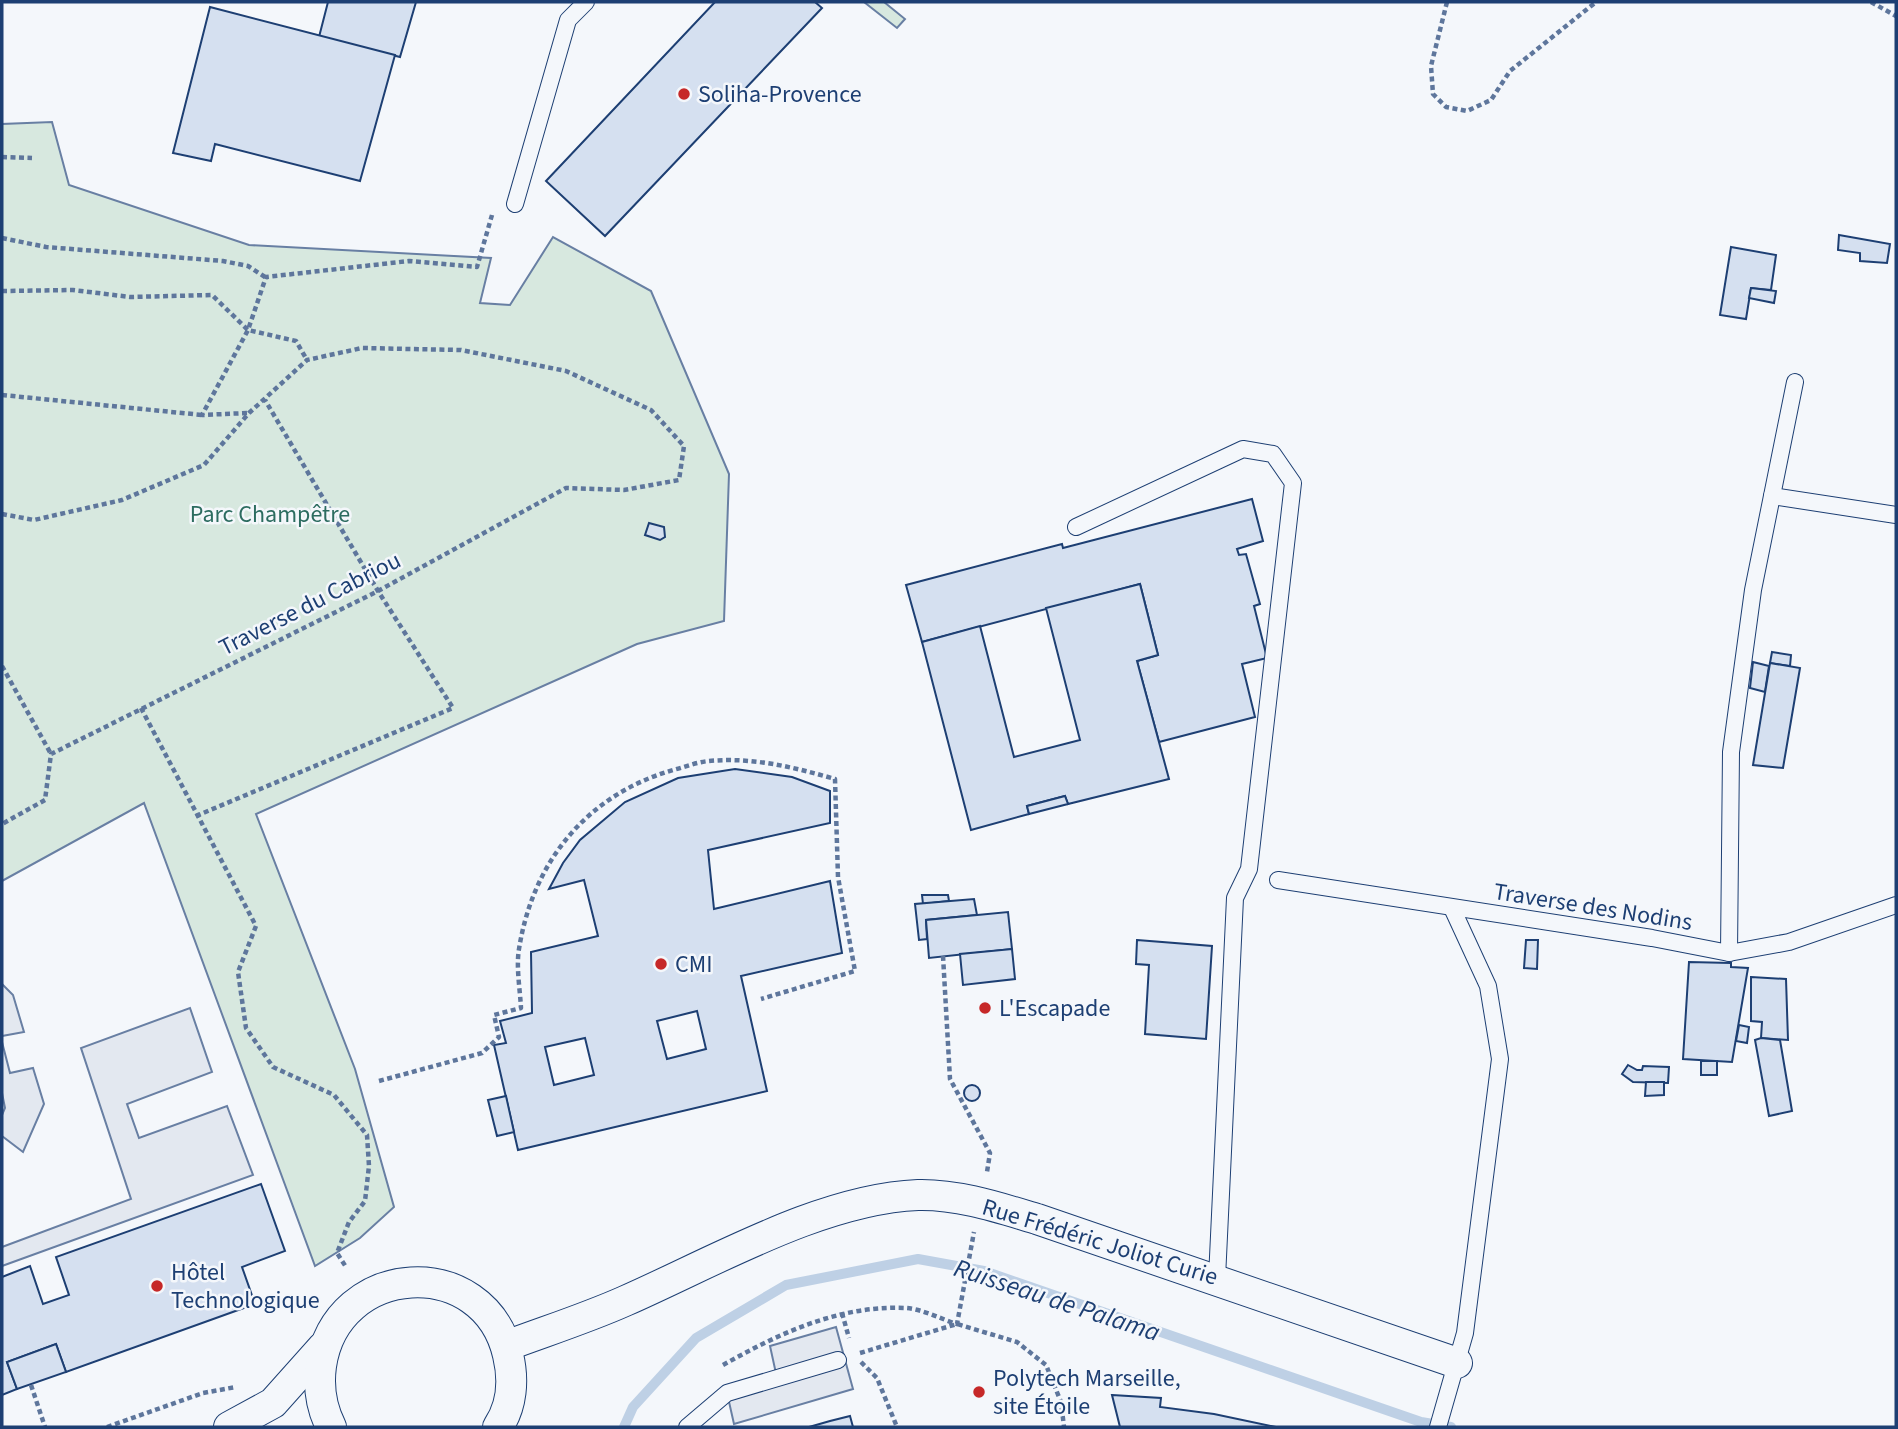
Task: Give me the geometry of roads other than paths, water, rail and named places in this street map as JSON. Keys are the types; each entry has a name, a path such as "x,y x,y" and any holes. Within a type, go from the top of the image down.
{"street":[{"name":"Rue Frédéric Joliot Curie","path":"506,1346 622,1303 843,1207 919,1195 980,1203 1038,1219 1217,1278 1457,1363"},
{"path":"331,1427 324,1414 318,1386 324,1347 333,1326 356,1301 386,1285 420,1281 448,1287 473,1300 493,1320 506,1346 512,1370 511,1395 498,1427"},
{"path":"229,1427 273,1403 324,1347"}],"lane":[{"path":"515,204 568,20 586,2"},
{"path":"1729,953 1731,752 1752,590 1795,382"},
{"path":"1076,527 1243,449 1273,454 1293,483 1249,869 1235,898 1217,1278"},
{"path":"1772,496 1896,515"},
{"name":"Traverse des Nodins","path":"1278,880 1653,938 1729,953 1789,942 1896,905"},
{"path":"1438,1427 1465,1333 1500,1059 1488,986 1451,908"},
{"path":"687,1427 727,1393 838,1360"}],"waterway":[{"name":"Ruisseau de Palama","path":"624,1427 633,1407 696,1338 786,1285 918,1259 984,1271 1421,1422 1451,1427"}],"place":[{"name":"Soliha-Provence","path":"684,94"},
{"name":"CMI","path":"661,964"},
{"name":"L'Escapade","path":"985,1008"},
{"name":"Hôtel Technologique","path":"157,1286"},
{"name":"Polytech Marseille, site Étoile","path":"979,1392"}],"park label":[{"name":"Parc Champêtre","path":"270,514"}]}
